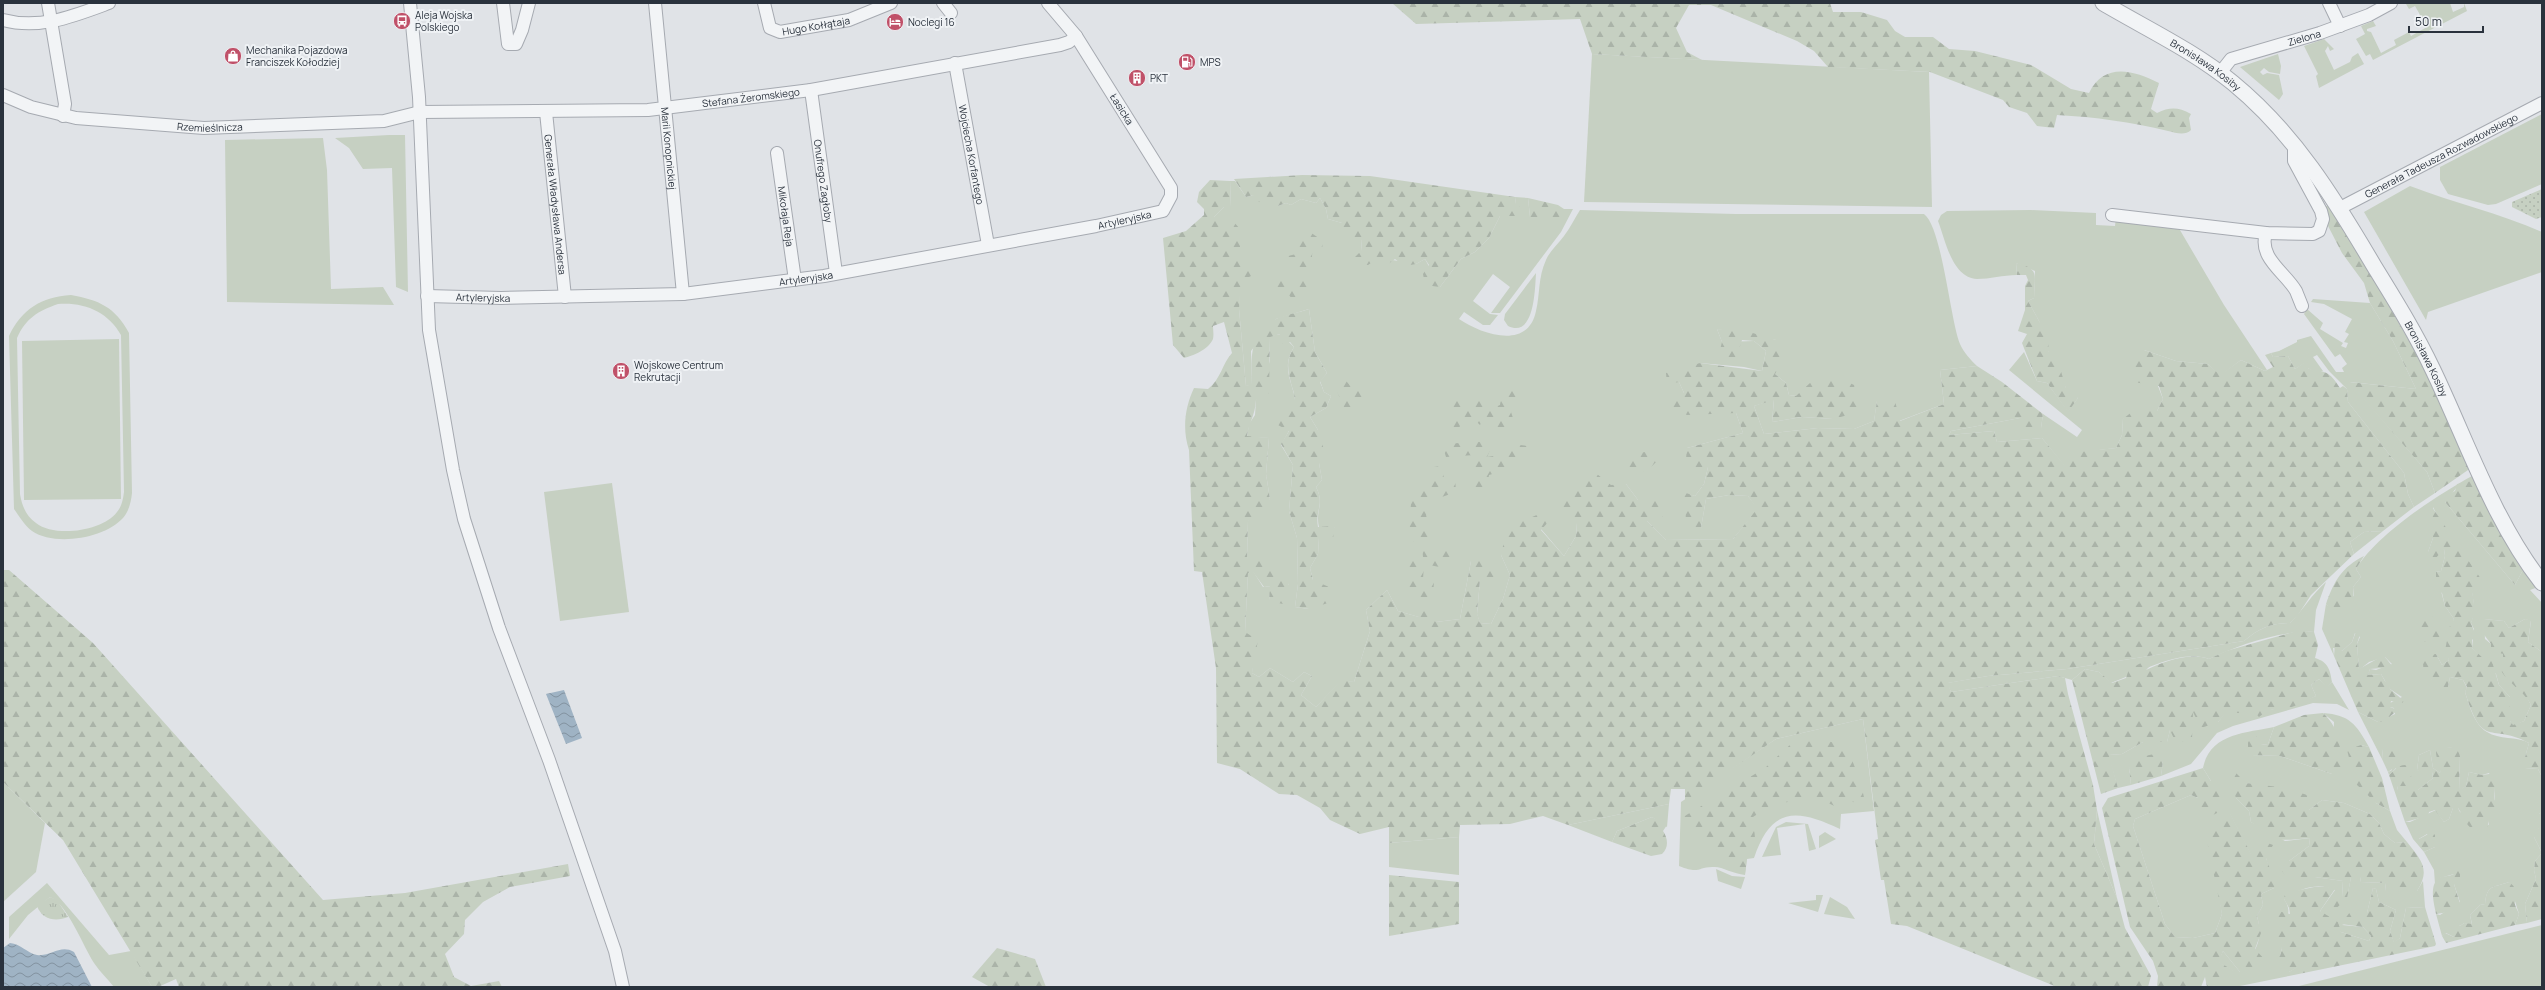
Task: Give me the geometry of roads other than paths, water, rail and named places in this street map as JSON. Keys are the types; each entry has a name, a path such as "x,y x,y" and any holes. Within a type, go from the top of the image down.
{"street":[{"path":"48,3 65,104 63,116"},
{"path":"3,20 26,24 52,22 109,3"},
{"path":"410,3 420,112 427,296 432,351 464,519 500,628 549,760 615,951 624,987"},
{"path":"503,3 508,44 516,44 522,30 529,3"},
{"name":"Marii Konopnickiej","path":"655,3 683,294"},
{"name":"Hugo Kołłątaja","path":"764,3 770,28 780,32 849,20 867,8 891,3"},
{"path":"943,3 951,13"},
{"name":"Łasicka","path":"1048,3 1076,36 1164,176 1171,188 1171,196"},
{"name":"Bronisława Kosiby","path":"2103,3 2192,54 2220,73 2273,119 2310,163 2340,208 2425,354 2499,513 2515,544 2542,583"},
{"path":"2329,3 2340,26"},
{"name":"Zielona","path":"2220,73 2231,59 2340,26 2392,3"},
{"name":"Stefana Żeromskiego","path":"420,112 546,112 666,108 810,90 1060,45 1069,42 1076,36"},
{"name":"Wojciecha Korfantego","path":"955,64 988,245"},
{"name":"Onufrego Zagłoby","path":"810,90 836,273"},
{"name":"Rzemieślnicza","path":"3,95 32,107 63,116 220,128 384,121 420,112"},
{"name":"Generała Tadeusza Rozwadowskiego","path":"2340,208 2542,103"},
{"name":"Generała Władysława Andersa","path":"546,112 565,297"},
{"path":"2112,215 2266,233 2313,234 2319,231 2322,224 2321,211 2294,161 2294,144"},
{"name":"Mikołaja Reja","path":"777,153 795,280"},
{"name":"Artyleryjska","path":"427,296 565,297 683,294 795,280 1154,214 1163,211 1171,196"},
{"path":"2266,233 2264,246 2268,258 2295,291 2302,306"}],"water":[{"path":"564,690 582,738 566,744 546,694"},
{"path":"10,943 37,955 64,949 74,952 92,987 3,987 3,948"}],"place":[{"name":"Aleja Wojska Polskiego","path":"402,21"},
{"name":"Noclegi 16","path":"895,22"},
{"name":"Mechanika Pojazdowa Franciszek Kołodziej","path":"233,56"},
{"name":"MPS","path":"1187,62"},
{"name":"PKT","path":"1137,78"},
{"name":"Wojskowe Centrum Rekrutacji","path":"621,371"}]}
